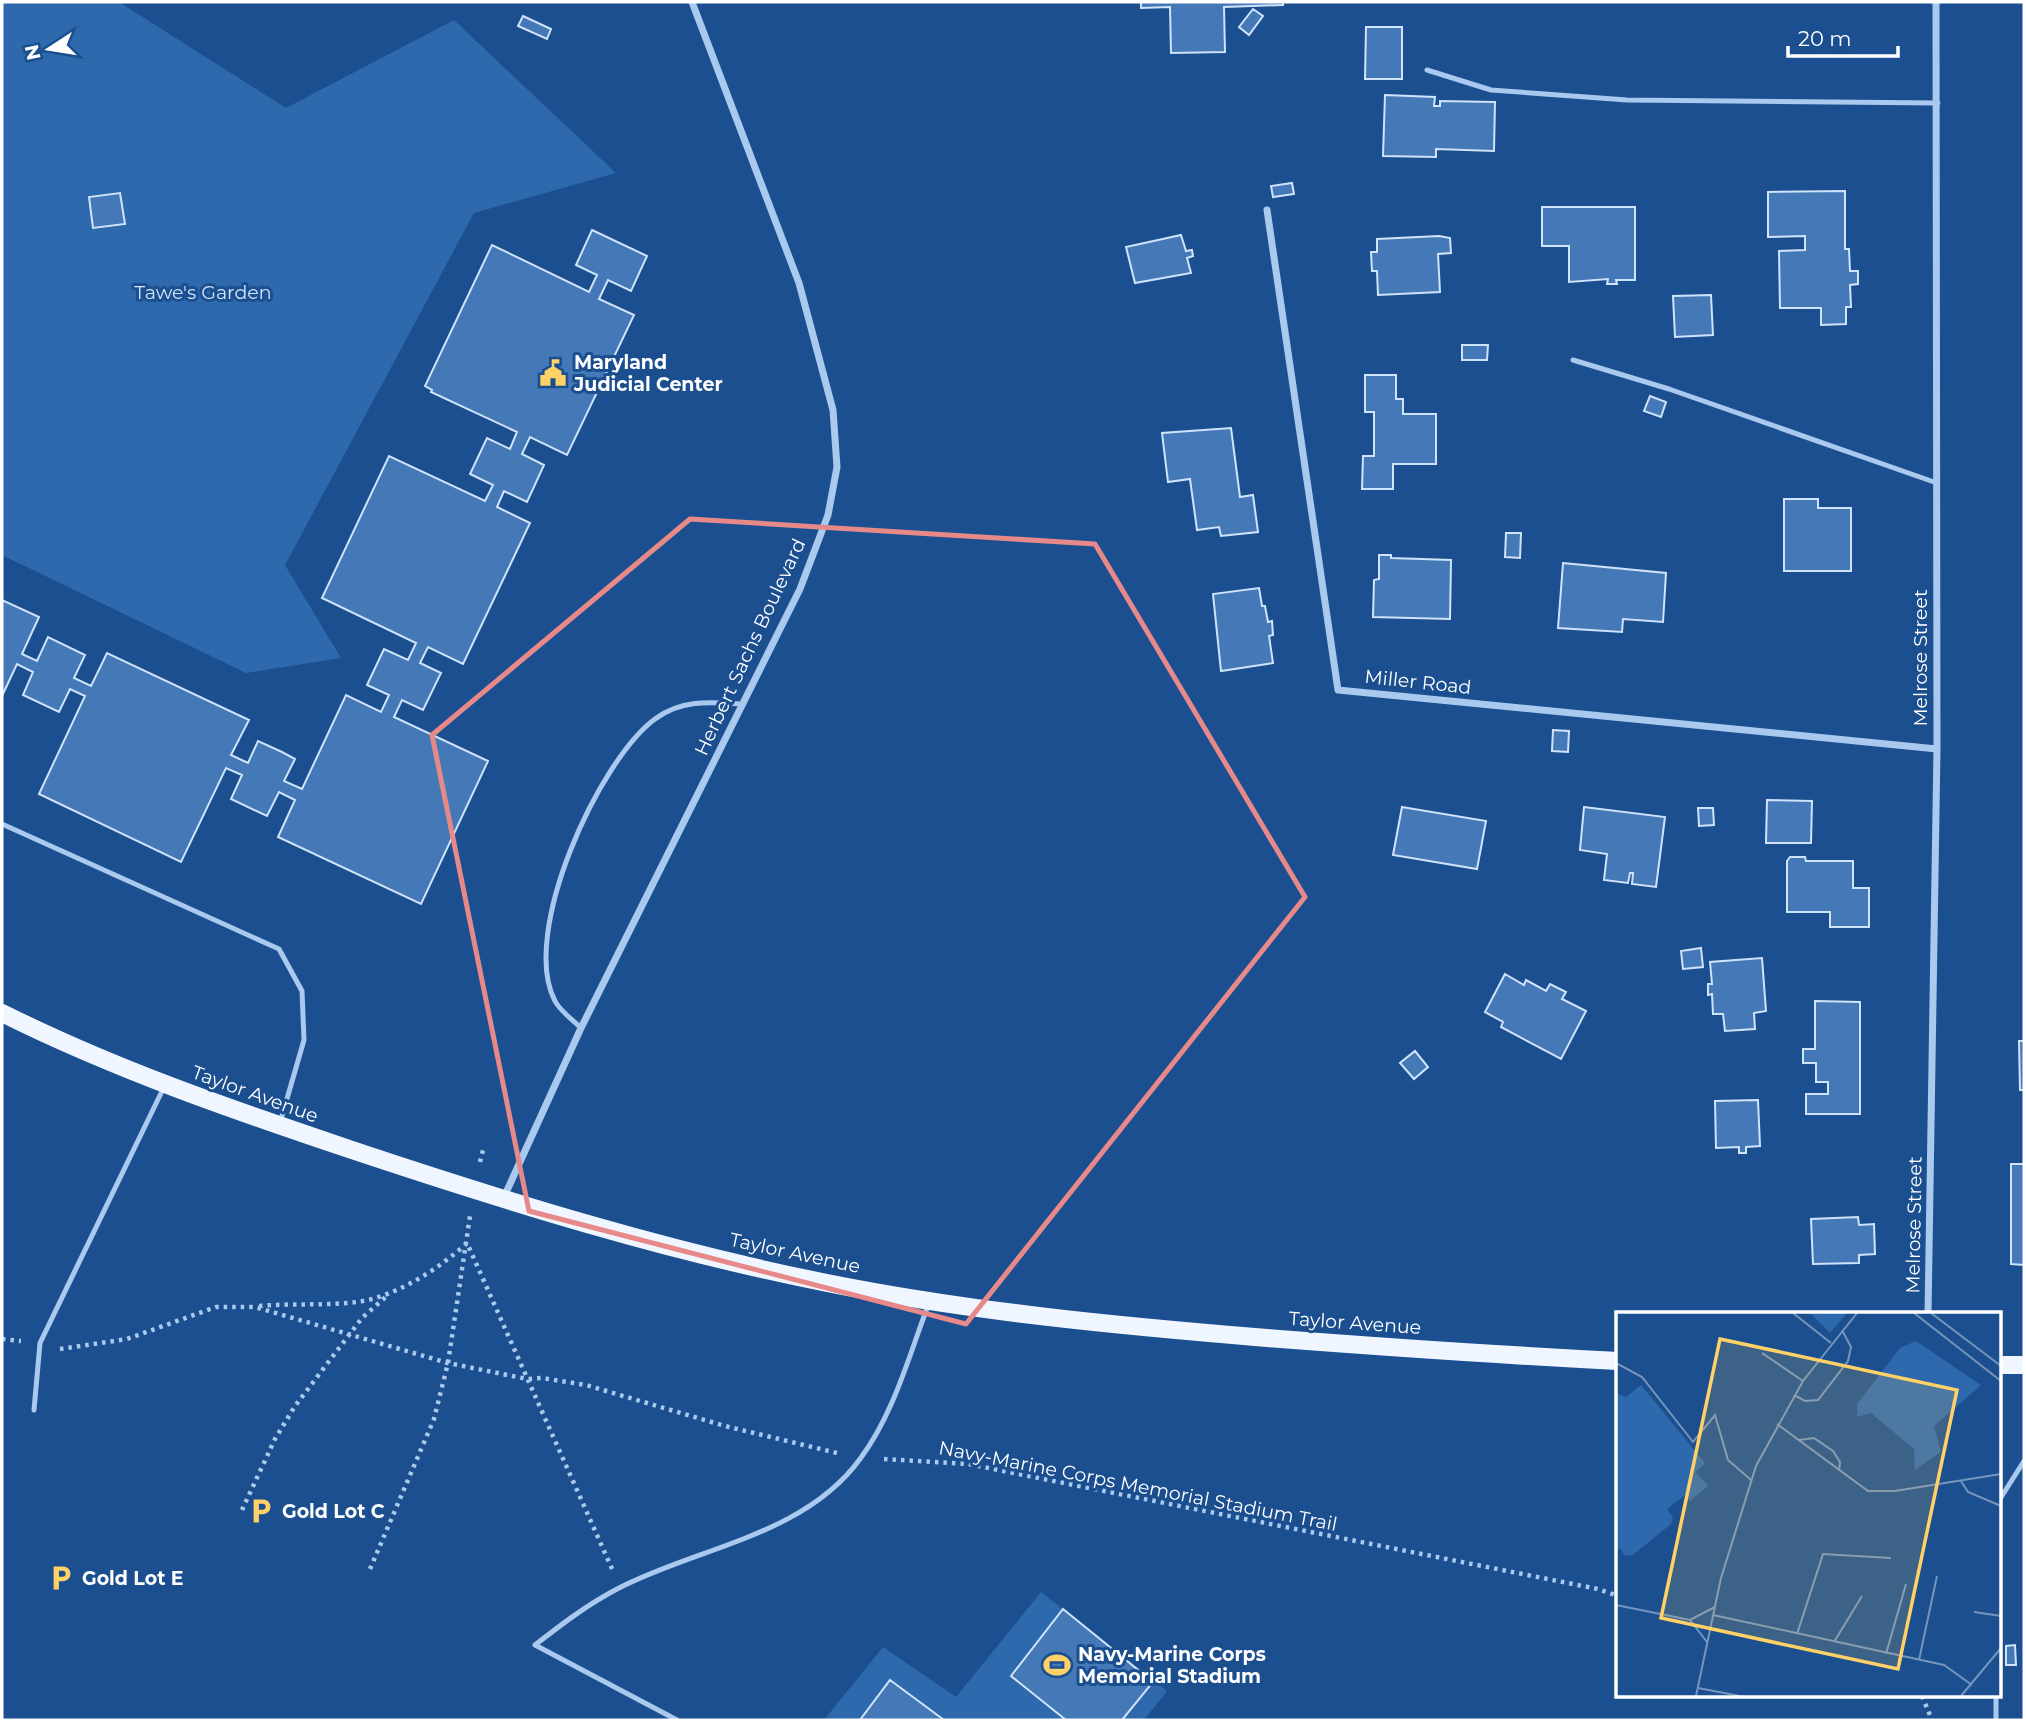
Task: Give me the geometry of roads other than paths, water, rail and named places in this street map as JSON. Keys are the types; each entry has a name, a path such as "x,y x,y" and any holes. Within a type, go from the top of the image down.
{"main road":[{"name":"Taylor Avenue","path":"2,1013 68,1046 165,1084 502,1201 719,1258 829,1283 930,1300 1168,1330 1477,1354 1616,1361"},
{"path":"2002,1365 2024,1365"}],"street":[{"name":"Herbert Sachs Boulevard","path":"502,1201 581,1028 800,589 828,515 837,467 833,410 824,367 799,284 692,2"},
{"name":"Melrose Street","path":"1928,1312 1937,749 1934,482 1938,103 1936,2"},
{"name":"Miller Road","path":"1267,210 1338,690 1937,749"}],"lane":[{"path":"1427,70 1491,90 1627,100 1938,103"},
{"path":"1573,360 1669,389 1934,482"},
{"path":"581,1028 555,1002 546,964 548,924 568,857 608,771 632,739 656,718 677,707 702,701 741,704"},
{"path":"2,824 279,950 302,991 304,1040 280,1126"},
{"path":"34,1410 40,1343 165,1084"},
{"path":"677,1720 535,1645 575,1614 620,1588 769,1529 828,1492 861,1458 890,1404 930,1300"},
{"path":"2002,1496 2024,1461"},
{"path":"1996,1698 1996,1720"}],"place":[{"name":"Maryland Judicial Center","path":"553,373"},
{"name":"Gold Lot C","path":"261,1511"},
{"name":"Gold Lot E","path":"61,1578"},
{"name":"Navy-Marine Corps Memorial Stadium","path":"1057,1665"}],"park label":[{"name":"Tawe's Garden","path":"203,292"}]}
